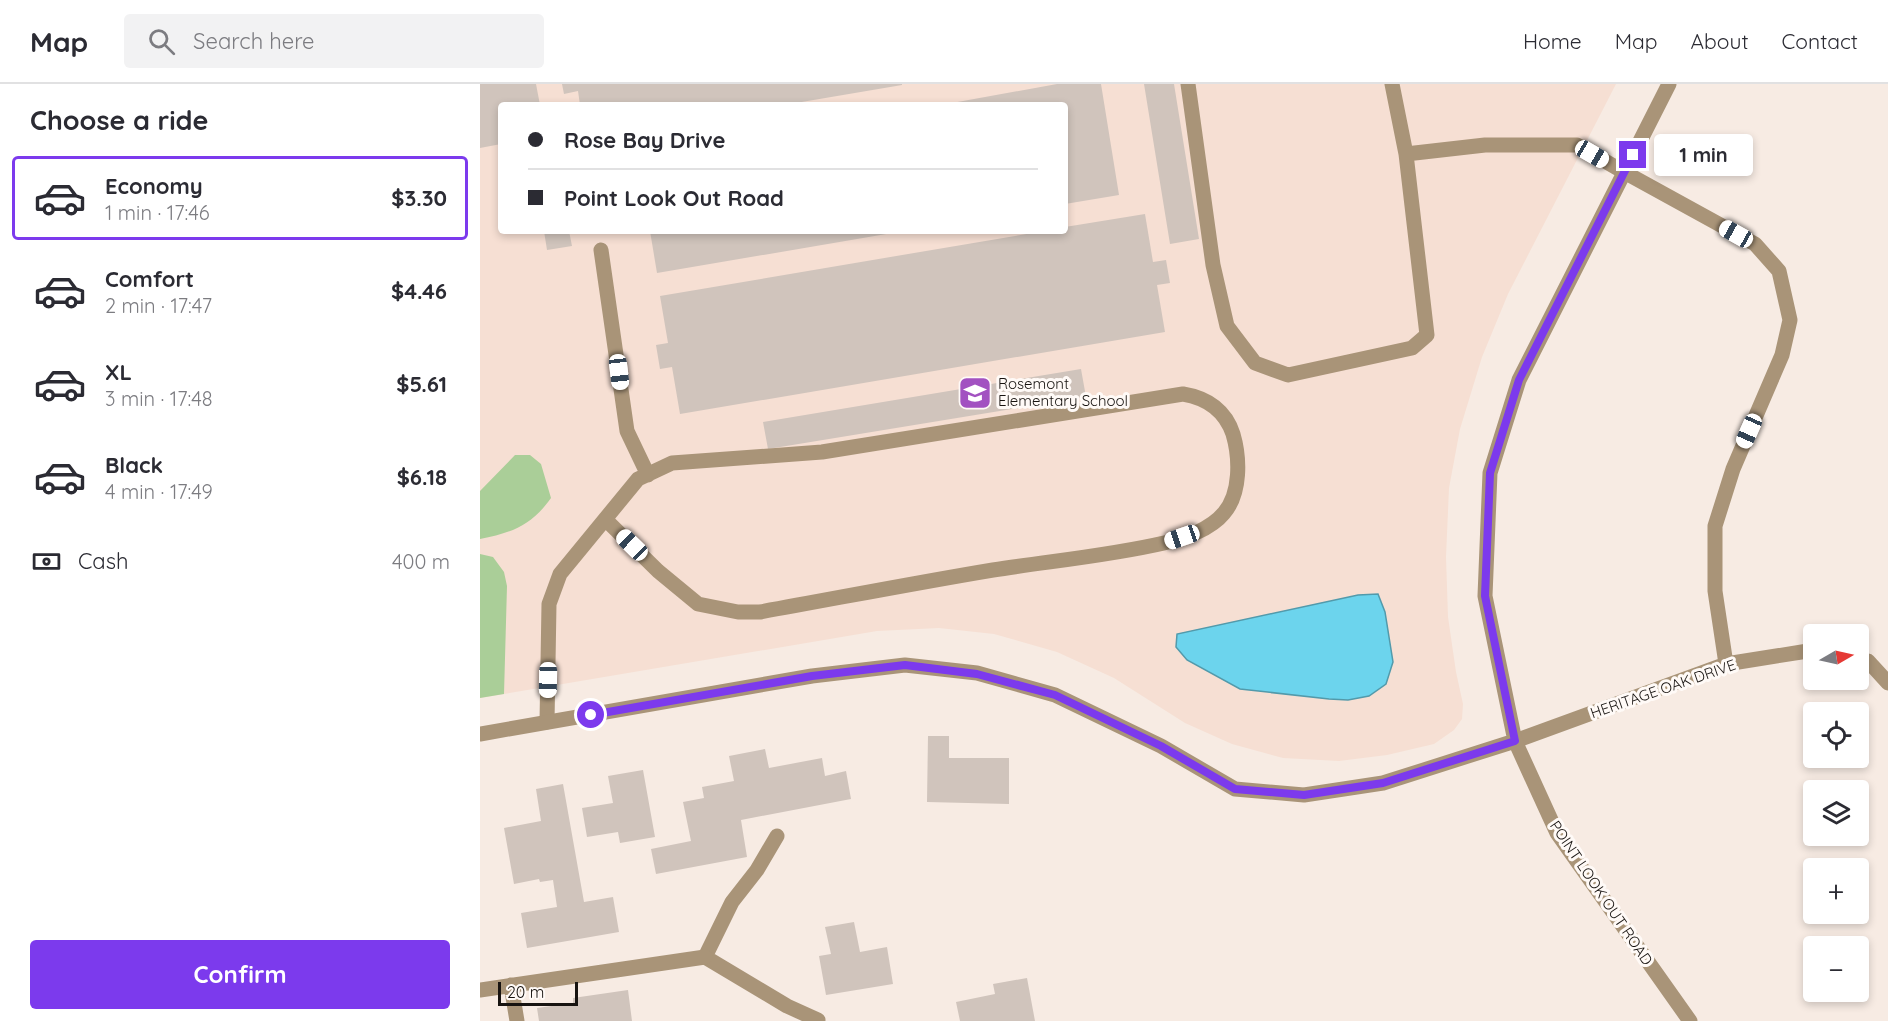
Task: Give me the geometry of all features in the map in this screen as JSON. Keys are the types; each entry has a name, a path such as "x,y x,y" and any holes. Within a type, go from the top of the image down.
{"street":[{"path":"1188,84 1212,265 1227,326 1256,363 1288,375 1412,348 1428,335 1406,154 1392,84"},
{"name":"POINT LOOK OUT ROAD","path":"1669,84 1519,380 1490,473 1485,596 1515,741 1557,833 1689,1021"},
{"path":"1406,154 1485,145 1576,145 1755,244 1779,271 1790,320 1782,355 1733,469 1714,526 1715,591 1726,664"},
{"path":"601,250 627,431 648,475"},
{"path":"548,722 549,604 560,574 638,480 672,464 822,452 1183,394 1200,397 1223,415 1233,434 1238,470 1234,497 1224,514 1199,531 1165,543 992,570 760,612 738,612 698,604 658,571 606,519"},
{"name":"HERITAGE OAK DRIVE","path":"480,734 812,676 905,665 977,674 1055,695 1161,746 1235,789 1304,795 1383,783 1515,741 1726,664 1803,652"},
{"path":"1869,663 1888,683"},
{"path":"705,957 732,902 757,870 777,836"},
{"path":"480,990 705,957 787,1006 818,1020"},
{"path":"511,985 517,1021"}],"shaded area":[{"name":"Rosemont Elementary School","path":"480,84 1616,84 1508,294 1482,357 1460,429 1449,488 1446,557 1448,617 1463,704 1462,719 1454,730 1434,744 1387,755 1339,761 1283,758 1232,744 1185,723 1114,678 1057,652 994,634 939,628 877,631 480,698"}],"green space":[{"path":"515,455 530,455 541,464 551,498 529,521 512,531 480,539 480,491"},
{"path":"480,554 493,557 504,572 507,586 504,694 480,698"}],"water":[{"path":"1378,594 1385,612 1393,662 1386,684 1369,696 1348,700 1329,699 1240,689 1187,660 1176,647 1177,634 1358,595"}],"building":[{"path":"480,84 536,84 539,102 498,102 498,145 480,148"},
{"path":"562,84 902,84 802,102 580,102 578,91 564,94"},
{"path":"1057,84 1101,84 1119,195 1068,204 1068,102 958,102"},
{"path":"1144,84 1174,84 1199,239 1170,244"},
{"path":"1145,214 1153,262 1166,260 1170,283 1157,285 1165,332 680,414 672,367 660,369 656,345 668,343 660,296 1026,234 1068,234 1068,227"},
{"path":"544,234 570,234 572,246 547,250"},
{"path":"650,234 886,234 657,273"},
{"path":"1081,369 1086,397 768,449 763,422"},
{"path":"928,736 949,736 949,758 1009,758 1009,804 927,802"},
{"path":"765,749 769,768 822,758 825,776 846,771 851,799 741,820 747,857 656,874 651,849 691,841 683,802 704,798 702,787 734,781 729,756"},
{"path":"643,770 655,837 620,843 618,832 587,837 582,808 613,803 608,776"},
{"path":"563,784 584,902 613,897 619,932 527,948 521,913 557,907 553,880 540,882 539,879 514,884 504,828 541,821 536,789"},
{"path":"854,922 860,952 887,947 893,984 826,995 819,956 831,954 825,927"},
{"path":"1027,978 1035,1021 960,1021 956,1002 995,994 993,984"},
{"path":"628,990 632,1021 539,1021 537,1008 573,1003 573,998"}],"place":[{"name":"Rosemont Elementary School","path":"975,393"}],"route":[{"path":"591,715 812,676 905,665 977,674 1055,695 1161,746 1235,789 1304,795 1383,783 1515,741 1485,596 1490,473 1519,380 1633,155"}]}
